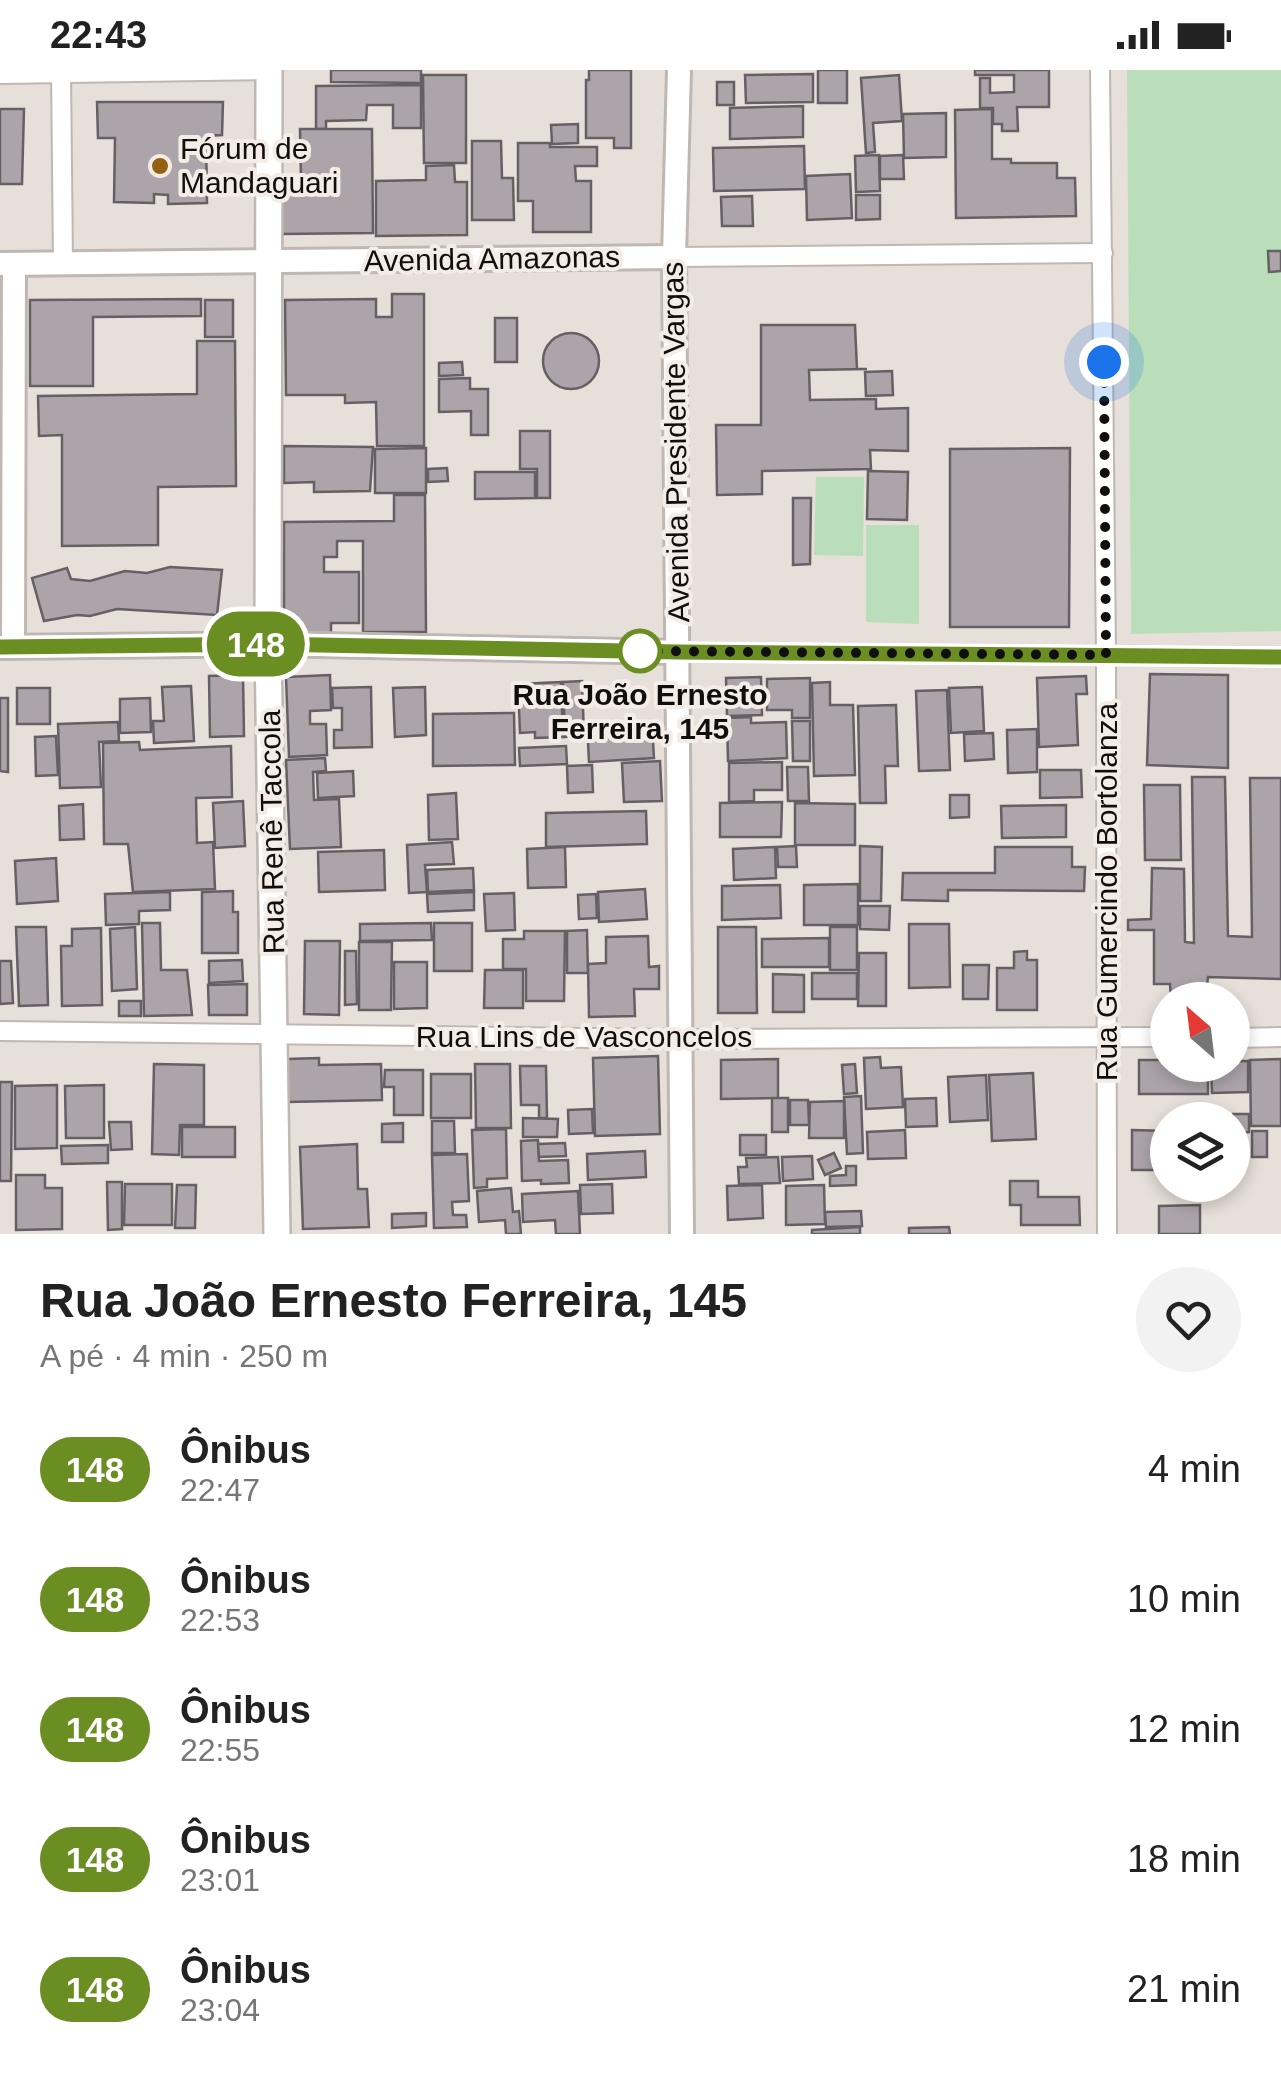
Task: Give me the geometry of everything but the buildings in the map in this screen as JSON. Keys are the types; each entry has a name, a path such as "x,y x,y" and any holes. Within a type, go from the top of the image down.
{"main road":[{"name":"Rua Renê Taccola","path":"268,70 268,644 277,1234"}],"street":[{"path":"0,74 268,70"},
{"name":"Avenida Presidente Vargas","path":"679,70 674,257 682,1234"},
{"name":"Rua Gumercindo Bortolanza","path":"1100,70 1107,1234"},
{"path":"60,71 63,263"},
{"name":"Avenida Amazonas","path":"7,264 1104,253"},
{"path":"7,264 7,647 268,644 1281,657"},
{"name":"Rua Lins de Vasconcelos","path":"0,1031 680,1039 1150,1037"},
{"path":"1250,1038 1281,1037"}],"green space":[{"path":"1127,70 1281,70 1281,631 1131,634"},
{"path":"816,477 864,477 863,556 814,555"},
{"path":"866,525 919,525 919,624 866,622"}],"bus line":[{"name":"148","path":"0,647 268,644 1281,657"}],"place":[{"name":"Fórum de Mandaguari","path":"160,166"},
{"name":"Rua João Ernesto Ferreira, 145","path":"640,651"}],"route":[{"path":"640,651 1106,655 1104,362"}]}
